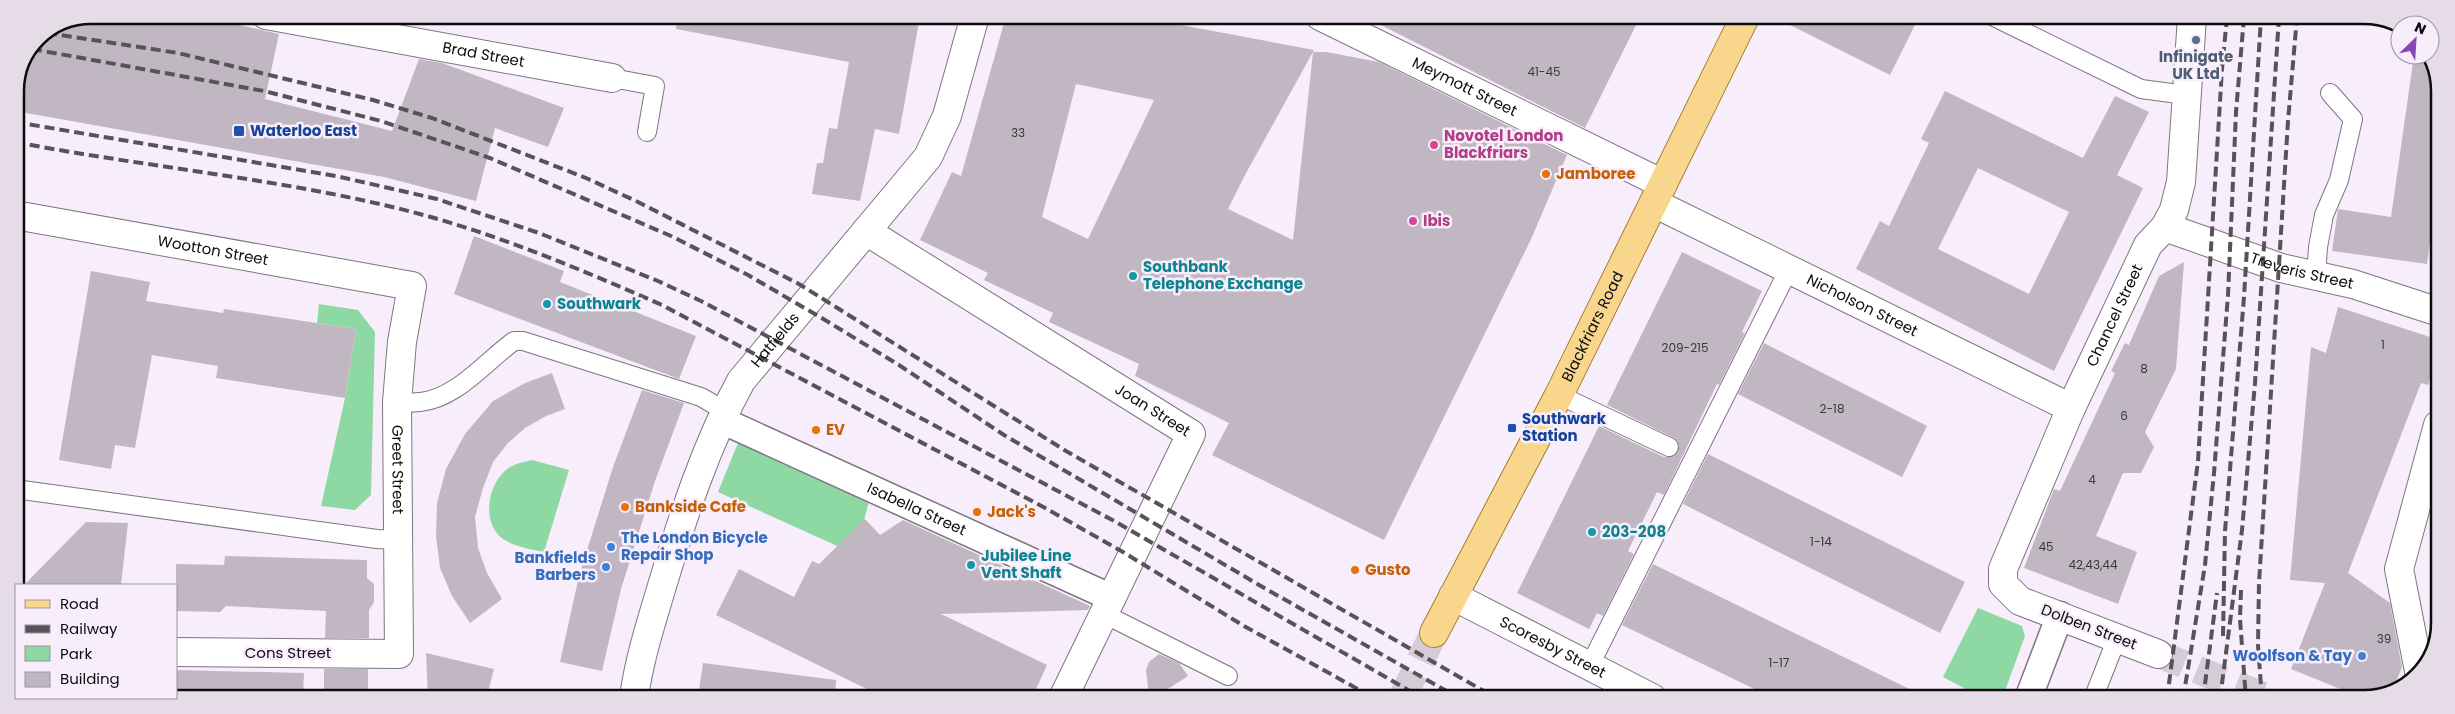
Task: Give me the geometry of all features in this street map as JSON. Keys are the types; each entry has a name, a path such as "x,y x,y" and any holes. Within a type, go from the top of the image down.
{"main road":[{"name":"Blackfriars Road","path":"1434,633 1559,395 1742,24"}],"street":[{"name":"Brad Street","path":"305,24 453,58 612,78"},
{"name":"Hatfields","path":"636,690 649,632 670,560 694,489 723,415 742,381 928,157 938,140 947,116 972,24"},
{"name":"Meymott Street","path":"1335,24 1658,194"},
{"name":"Chancel Street","path":"2020,601 2003,584 2003,569 2071,408 2148,245 2164,227 2174,210 2182,182 2191,24"},
{"name":"Nicholson Street","path":"1658,194 1789,269 2071,408"},
{"name":"Wootton Street","path":"24,217 412,286"},
{"name":"Treveris Street","path":"2164,227 2281,268 2353,284 2431,309"},
{"name":"Joan Street","path":"866,231 1191,434 1068,690"},
{"name":"Greet Street","path":"399,654 396,402 402,342 412,286"},
{"name":"Isabella Street","path":"723,415 1108,606"},
{"path":"2418,664 2399,569 2431,451"},
{"name":"Scoresby Street","path":"1453,596 1637,690"},
{"name":"Dolben Street","path":"2020,601 2158,654"},
{"path":"2031,690 2060,615"},
{"name":"Cons Street","path":"178,652 399,654"}],"lane":[{"path":"2008,24 2141,89 2186,95"},
{"name":"Brad Street","path":"612,78 655,86 647,132"},
{"path":"2316,276 2318,247 2324,215 2340,180 2353,119 2330,93"},
{"path":"1590,665 1789,269"},
{"path":"396,402 421,402 441,395 475,375 514,341 523,341 701,397 723,415"},
{"path":"1559,395 1669,447"},
{"path":"24,490 377,539 399,540"},
{"path":"1108,606 1228,676"},
{"path":"2097,690 2117,638"}],"green space":[{"path":"319,304 358,310 375,332 371,495 355,510 321,506 345,398 356,329 317,323"},
{"path":"742,433 871,494 855,554 718,492"},
{"path":"532,460 569,470 544,552 518,546 503,539 491,523 489,512 492,491 502,473 510,467"},
{"path":"1978,608 2022,626 2025,636 2005,690 1968,690 1943,677"}],"building":[{"path":"235,24 279,34 265,99 392,131 419,59 442,63 564,108 548,147 495,128 476,201 384,177 24,113 25,77 35,53 43,43 53,35 77,25"},
{"path":"676,24 919,24 899,134 875,129 860,201 812,194 817,163 823,163 829,128 837,129 849,62 676,29"},
{"path":"1004,24 1176,24 1314,50 1228,209 1293,240 1313,52 1326,52 1379,62 1567,155 1532,237 1384,540 1212,455 1229,423 1135,376 1139,364 1049,322 1053,313 984,280 988,273 920,240 952,172 961,176","holes":["1076,84 1154,100 1088,239 1042,217"]},
{"path":"1379,24 1637,24 1585,128"},
{"path":"1788,24 1916,24 1890,75"},
{"path":"2413,65 2426,65 2431,86 2431,235 2427,264 2332,251 2338,209 2391,217"},
{"path":"1945,91 2083,158 2115,96 2149,112 2117,175 2143,188 2054,371 1856,269 1880,221 1889,226 1929,143 1921,139","holes":["1978,168 2069,212 2029,294 1938,249"]},
{"name":"Southwark","path":"474,236 564,271 560,282 696,336 679,379 454,294"},
{"path":"1682,252 1762,291 1742,332 1745,333 1719,385 1717,384 1664,495 1657,492 1628,551 1634,554 1603,616 1597,613 1589,629 1517,593 1599,426 1664,457 1670,457 1678,452 1679,446 1674,438 1607,405"},
{"path":"2184,262 2176,369 2145,432 2154,447 2141,473 2123,473 2096,536 2137,552 2118,604 2024,568 2054,489 2060,491 2115,373 2111,371 2125,343 2129,345 2159,276"},
{"path":"91,271 150,282 146,301 223,313 224,309 356,329 345,398 216,378 218,366 152,355 135,448 115,445 111,469 59,460"},
{"path":"2338,307 2431,337 2431,376 2428,385 2421,383 2348,573 2390,603 2402,667 2396,682 2378,689 2343,690 2291,669 2325,583 2290,580 2311,347 2326,353"},
{"path":"1764,343 1927,426 1902,477 1738,394"},
{"path":"552,373 565,409 546,416 525,428 508,443 493,462 483,488 475,517 478,548 487,573 502,599 470,623 452,596 440,568 436,536 437,503 446,469 465,434 493,401 525,383"},
{"path":"642,390 684,403 655,481 621,589 602,671 560,662 579,576 613,467"},
{"path":"1708,454 1965,582 1940,633 1683,504"},
{"path":"865,519 880,535 903,520 1090,606 1088,610 941,614 1047,665 1036,690 869,690 716,615 739,569 794,597 812,561 819,564"},
{"path":"86,522 128,523 121,584 25,584"},
{"path":"225,556 367,560 367,578 374,584 374,602 369,610 369,638 325,638 326,611 226,606 220,612 178,611 176,564 224,565"},
{"path":"1653,564 1912,690 1756,690 1622,625"},
{"path":"426,653 494,669 489,690 428,690"},
{"path":"1159,654 1179,663 1188,676 1164,690 1148,690 1146,670 1149,662"},
{"path":"703,663 836,680 835,690 699,690"},
{"path":"324,669 368,669 368,690 324,690"},
{"path":"178,670 304,673 303,690 178,690"}],"tunnel":[{"path":"1406,690 1434,633"},
{"path":"2158,654 2248,690"}],"railway":[{"path":"2168,690 2198,461 2226,24"},
{"path":"2184,690 2205,565 2214,473 2228,295 2236,112 2243,24"},
{"path":"2223,636 2225,531 2244,297 2261,24"},
{"path":"2221,690 2242,530 2255,383 2279,24"},
{"path":"2261,690 2258,645 2259,583 2288,121 2296,24"},
{"path":"55,34 178,53 373,100 432,118 586,178 638,202 799,284 1066,451 1482,690"},
{"path":"37,50 264,91 381,121 490,158 671,236 748,275 820,317 899,365 1004,435 1266,589 1445,690"},
{"path":"24,124 336,176 437,199 539,233 658,281 701,301 1116,522 1408,690"},
{"path":"24,144 296,187 388,206 458,225 561,262 662,305 1047,509 1123,552 1244,626 1360,690"},
{"path":"2241,590 2240,619 2245,690"},
{"path":"2204,690 2217,593"}],"place":[{"name":"Infinigate UK Ltd","path":"2196,40"},
{"name":"Waterloo East","path":"239,131"},
{"name":"Novotel London Blackfriars","path":"1434,145"},
{"name":"Jamboree","path":"1546,174"},
{"name":"Ibis","path":"1413,221"},
{"name":"Southbank Telephone Exchange","path":"1133,276"},
{"name":"Southwark","path":"547,304"},
{"name":"Southwark Station","path":"1512,428"},
{"name":"EV","path":"816,430"},
{"name":"Bankside Cafe","path":"625,507"},
{"name":"Jack's","path":"977,512"},
{"name":"203-208","path":"1592,532"},
{"name":"The London Bicycle Repair Shop","path":"611,547"},
{"name":"Jubilee Line Vent Shaft","path":"971,565"},
{"name":"Bankfields Barbers","path":"606,567"},
{"name":"Gusto","path":"1355,570"},
{"name":"Woolfson & Tay","path":"2362,656"}]}
